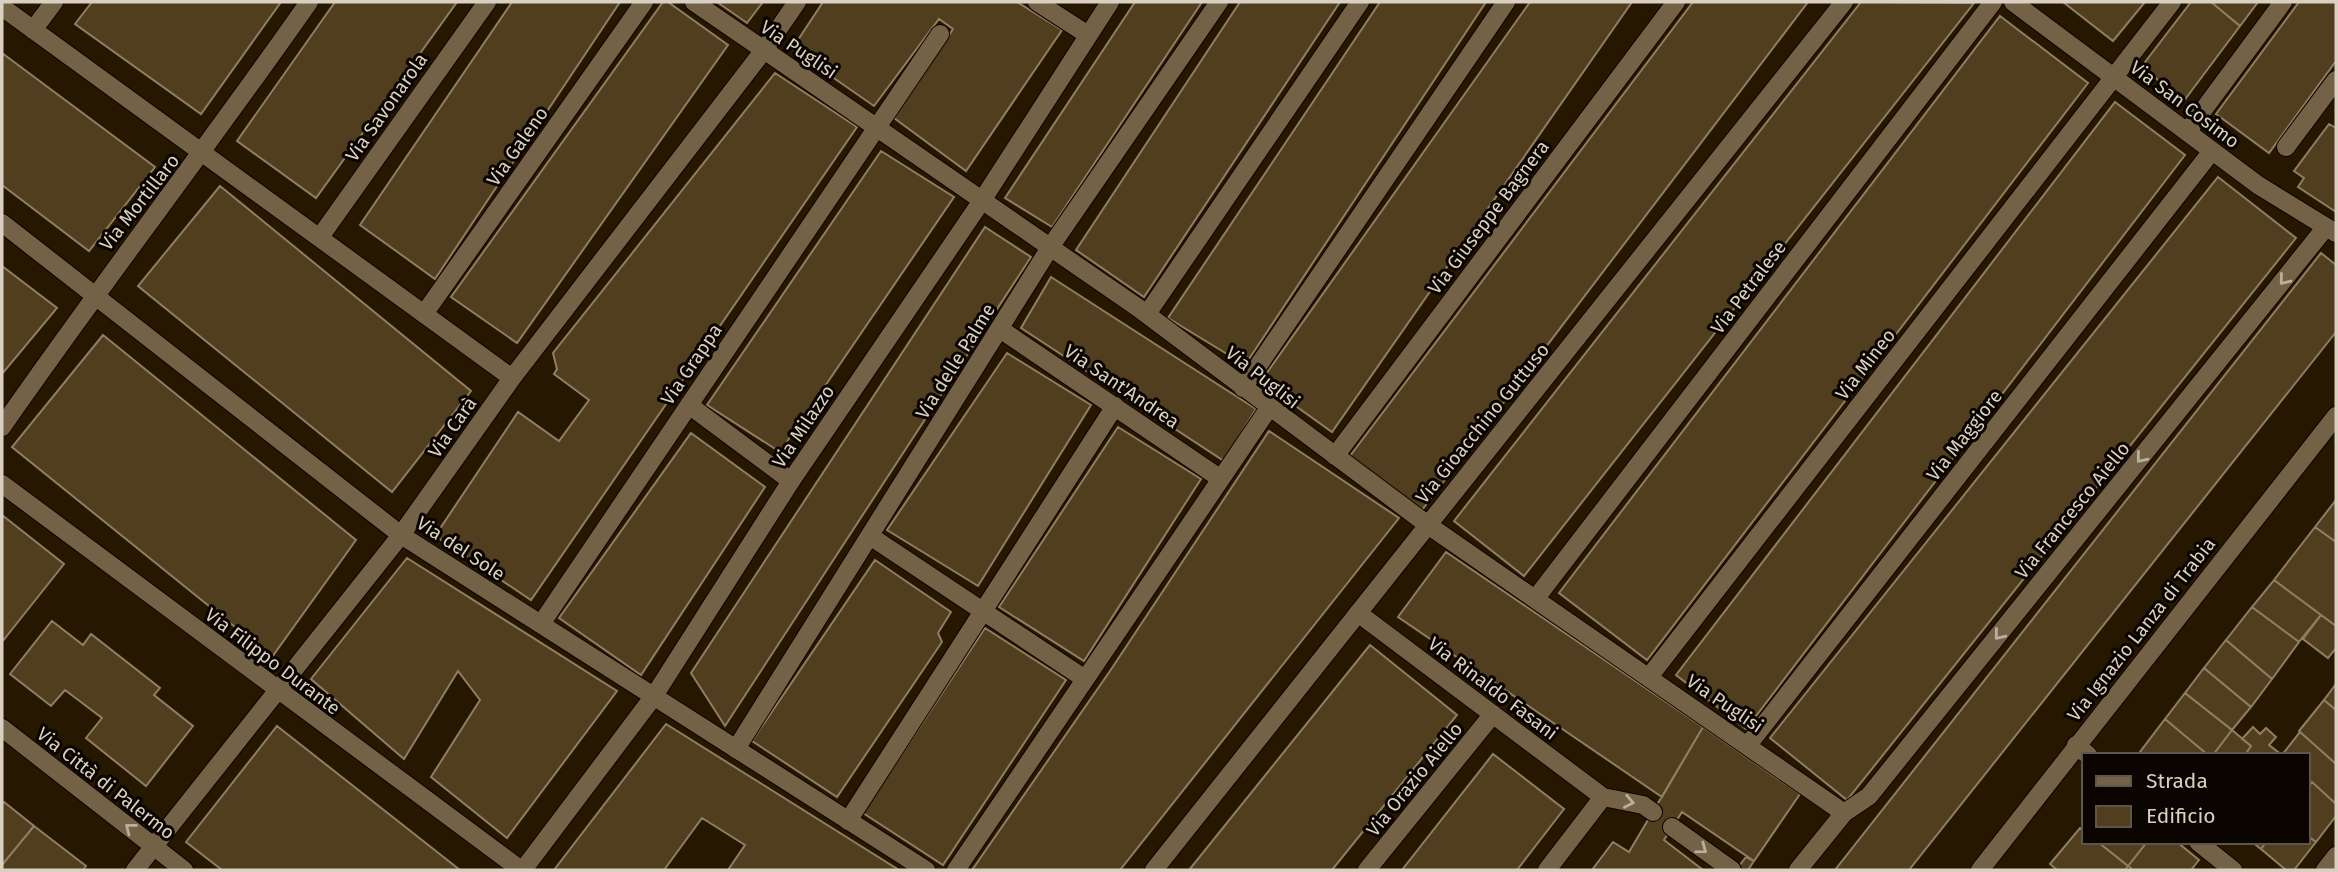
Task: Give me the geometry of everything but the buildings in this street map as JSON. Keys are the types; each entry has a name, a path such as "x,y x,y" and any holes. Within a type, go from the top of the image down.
{"street":[{"path":"33,30 54,2"},
{"name":"Via Mortillaro","path":"2,427 95,293 203,153 309,2"},
{"name":"Via Savonarola","path":"320,237 487,2"},
{"name":"Via Galeno","path":"424,314 644,2"},
{"name":"Via Puglisi","path":"694,2 1051,246 1147,314 1269,408 1428,524 1806,784 1844,813"},
{"name":"Via Carà","path":"135,870 401,535 512,378 764,50 797,2"},
{"path":"1037,2 1088,35"},
{"name":"Via Milazzo","path":"522,870 654,696 791,481 983,199 1110,2"},
{"name":"Via delle Palme","path":"736,749 1051,246 1219,2"},
{"path":"1147,314 1360,2"},
{"path":"1243,388 1506,2"},
{"name":"Via Giuseppe Bagnera","path":"1335,456 1676,2"},
{"name":"Via Gioacchino Guttuso","path":"1154,870 1844,2"},
{"name":"Via Petralese","path":"1536,598 1993,2"},
{"name":"Via San Cosimo","path":"2013,2 2258,185 2331,230"},
{"name":"Via Mineo","path":"1649,677 2172,2"},
{"path":"2187,132 2283,2"},
{"path":"2,7 512,378"},
{"name":"Via Grappa","path":"541,625 940,34"},
{"path":"2286,147 2336,80"},
{"name":"Via Maggiore","path":"1748,745 2213,151"},
{"name":"Via del Sole","path":"2,223 95,293 401,535 926,870"},
{"name":"Via Francesco Aiello","path":"1798,870 1844,813 1869,796 2331,230"},
{"name":"Via Sant'Andrea","path":"1000,328 1221,478"},
{"path":"689,405 791,481"},
{"path":"848,821 1115,406"},
{"path":"956,870 1269,408"},
{"name":"Via Ignazio Lanza di Trabia","path":"1980,870 2082,750 2336,416"},
{"name":"Via Filippo Durante","path":"2,484 522,870"},
{"path":"870,536 1085,679"},
{"name":"Via Rinaldo Fasani","path":"1358,613 1603,797"},
{"name":"Via Orazio Aiello","path":"1367,870 1493,714"},
{"name":"Via Città di Palermo","path":"2,728 184,870"},
{"path":"1547,870 1603,797 1643,805 1653,812"},
{"path":"1672,827 1732,870"},
{"path":"2200,844 2225,868"},
{"path":"2325,870 2336,856"}]}
